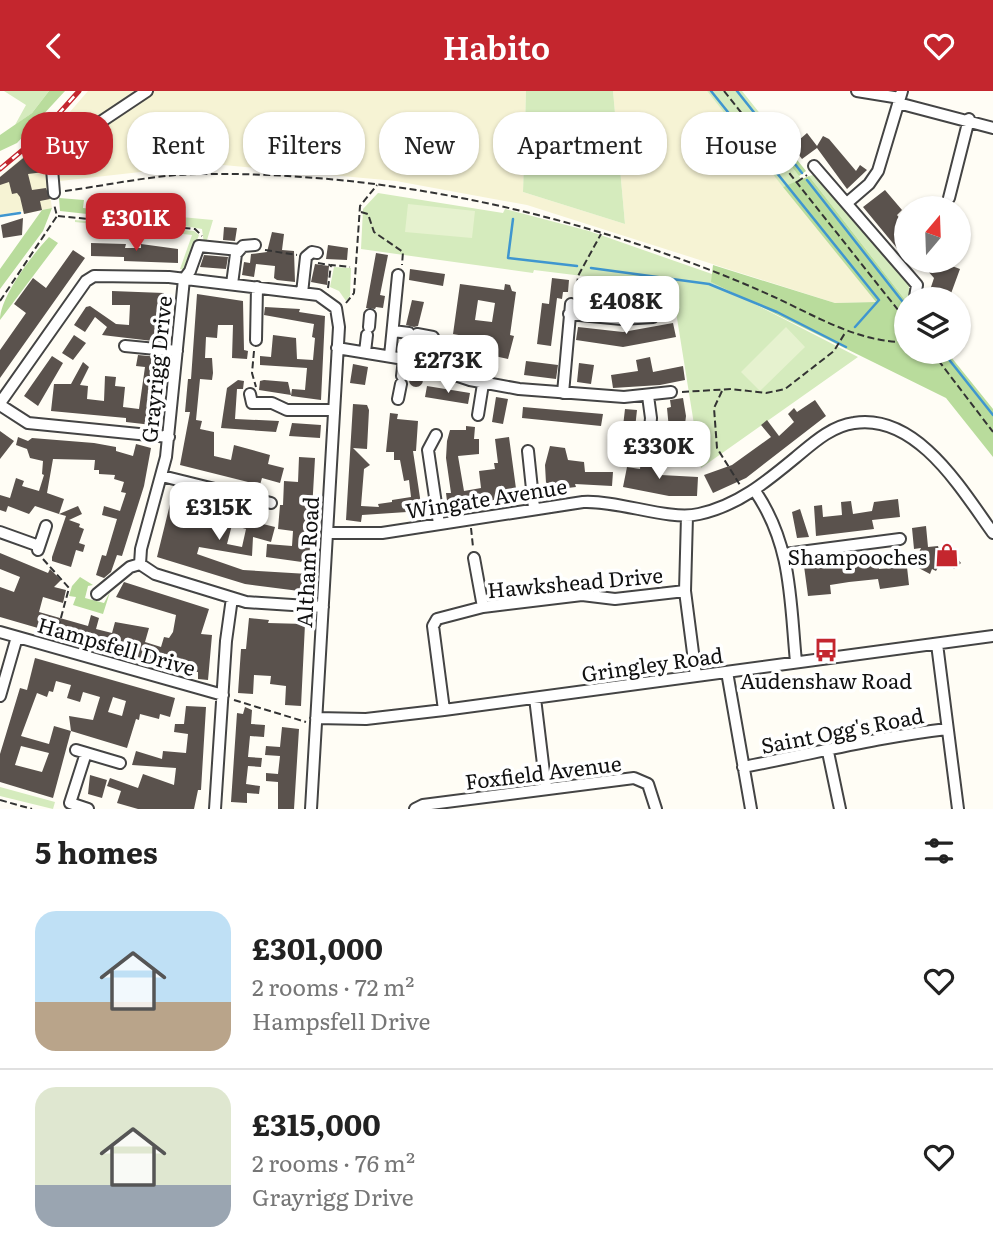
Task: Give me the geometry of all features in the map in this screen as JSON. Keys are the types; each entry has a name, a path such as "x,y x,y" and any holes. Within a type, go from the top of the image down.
{"street":[{"path":"54,193 52,169 60,149 147,91"},
{"path":"857,91 900,97 993,128"},
{"path":"847,203 869,184 878,171 900,97"},
{"path":"950,196 969,119"},
{"path":"814,166 917,287"},
{"path":"199,246 239,250 248,244 255,245"},
{"name":"Grayrigg Drive","path":"140,564 141,549 162,476 169,437 184,279 190,271 199,246"},
{"path":"232,284 239,250"},
{"path":"302,293 306,257 312,252 314,257"},
{"path":"390,356 402,290 398,275"},
{"path":"169,437 28,423 0,404 89,278 184,279 302,293 324,297 337,312"},
{"path":"257,287 259,334"},
{"path":"637,307 638,319"},
{"path":"563,393 570,309 638,319 653,317"},
{"name":"Altham Road","path":"311,809 328,533 337,312"},
{"path":"365,352 370,315"},
{"path":"393,331 433,337"},
{"path":"125,346 177,351"},
{"path":"337,348 404,359 483,384 563,393 648,396 671,392"},
{"path":"398,399 404,359"},
{"path":"478,415 483,384"},
{"path":"648,396 649,435 663,432"},
{"path":"250,403 272,403 287,410 334,410"},
{"name":"Wingate Avenue","path":"328,533 368,534 534,508 600,501 687,516 710,511 749,490 823,435 852,423 871,422 905,433 932,456 962,489 993,533"},
{"path":"436,435 428,450 439,524"},
{"path":"528,451 534,508"},
{"path":"162,476 271,503"},
{"path":"749,490 775,524 785,554 796,662"},
{"path":"687,516 685,591 696,676"},
{"path":"0,533 39,551 46,526"},
{"path":"785,554 899,535 901,554"},
{"path":"474,558 483,607"},
{"path":"97,594 130,567 140,564 155,574 232,598 323,607"},
{"name":"Hawkshead Drive","path":"444,710 433,626 437,619 445,615 483,607 582,595 615,599 685,591"},
{"path":"215,809 232,598"},
{"name":"Hampsfell Drive","path":"0,632 223,695"},
{"name":"Gringley Road","path":"316,723 444,710 993,636"},
{"path":"0,696 17,637"},
{"path":"937,644 958,809"},
{"path":"727,672 751,809"},
{"path":"535,698 546,789"},
{"name":"Saint Ogg's Road","path":"743,767 828,752 886,736 947,729"},
{"path":"88,809 65,806 81,752 120,763"},
{"path":"828,752 840,809"},
{"name":"Foxfield Avenue","path":"415,809 423,805 634,778 648,783 656,809"},
{"path":"489,797 489,809"}],"path":[{"path":"724,91 894,304"},
{"path":"796,183 814,166"},
{"path":"0,301 57,216 54,193 199,174 271,175 377,185 483,202 601,233 672,255 768,294 846,331 894,340"},
{"path":"337,312 354,293 360,206 377,185"},
{"path":"359,212 369,215 374,232 403,252 402,270 398,275"},
{"path":"57,216 195,229 201,233 199,246"},
{"path":"570,309 576,298 578,276 601,233"},
{"path":"255,245 269,253 303,256"},
{"path":"314,257 331,265 350,267"},
{"path":"326,293 331,265"},
{"path":"671,392 723,389 766,393 785,389 836,347 846,331"},
{"path":"250,403 256,390 257,380 252,373 259,334"},
{"path":"484,354 485,340"},
{"path":"941,364 993,432"},
{"path":"723,389 714,408 717,449 749,490"},
{"path":"470,519 474,558"},
{"path":"39,551 69,587 52,647"},
{"path":"223,695 316,723"},
{"path":"0,800 32,809"}],"shaded area":[{"path":"88,91 526,91 525,112 493,112 493,175 524,175 523,192 625,224 621,175 667,175 667,112 615,112 613,91 707,91 724,112 681,112 681,175 774,175 876,302 835,303 527,205 396,181 331,175 365,175 365,112 243,112 243,167 229,166 229,112 127,112 127,174 60,181 59,175 113,175 113,112 70,112"},
{"path":"21,159 21,175 47,175 52,208 24,214 23,211 0,215 0,177"}],"green space":[{"path":"4,91 49,91 33,112 22,112 26,105"},
{"path":"49,91 65,91 46,112 33,112"},
{"path":"526,91 613,91 615,112 525,112"},
{"path":"707,91 742,91 759,112 724,112"},
{"path":"21,121 21,139 17,143 0,151 0,135"},
{"path":"524,175 621,175 625,224 523,192"},
{"path":"774,175 798,175 803,181 783,187"},
{"path":"813,175 848,211 894,267 894,273 899,273 909,287 895,287 809,176"},
{"path":"809,176 895,287 894,364 957,364 993,409 993,457 946,398 711,282 713,265 835,303 876,302 783,187"},
{"path":"378,193 503,213 505,209 589,231 712,274 712,282 858,357 701,468 672,287 534,270 533,273 361,249 363,209"},
{"path":"59,198 84,200 83,208 160,215 160,222 60,211"},
{"path":"408,204 475,211 472,238 405,232"},
{"path":"52,208 43,231 0,289 0,269 42,210"},
{"path":"160,215 213,220 207,240 229,243 228,247 204,244 202,229 160,222"},
{"path":"75,220 194,231 199,235 186,270 180,269 192,235"},
{"path":"49,237 58,243 0,320 11,288"},
{"path":"334,267 351,268 350,296 346,301 339,291 330,287"},
{"path":"786,327 805,347 760,391 741,372"},
{"path":"80,577 93,585 88,586 85,598 104,603 110,592 103,614 73,605 76,597 69,596 72,586"},
{"path":"0,787 55,802 53,809 0,796"}],"building":[{"path":"807,133 817,146 823,136 829,139 856,171 860,165 867,170 847,189 817,148 802,159 801,138"},
{"path":"21,160 21,175 28,175 32,190 46,188 50,199 40,201 42,210 24,214 20,197 17,193 12,194 9,182 0,185 0,177"},
{"path":"885,190 894,201 894,244 863,207"},
{"path":"23,218 22,235 3,238 1,225"},
{"path":"224,227 237,228 235,241 223,240"},
{"path":"272,232 284,234 282,250 294,251 295,282 274,278 275,266 256,264 254,277 242,275 244,262 250,263 251,254 267,252"},
{"path":"91,243 126,244 125,248 141,248 141,244 178,249 178,263 124,261 124,257 91,256"},
{"path":"328,245 348,248 347,260 326,259"},
{"path":"73,250 85,258 0,378 0,350 26,313 14,304 33,278 46,288"},
{"path":"376,253 388,255 380,295 385,296 383,308 375,309 366,308"},
{"path":"204,255 228,257 226,269 200,267"},
{"path":"315,264 329,266 327,285 311,282"},
{"path":"410,269 445,274 443,286 409,280"},
{"path":"930,273 959,273 953,287 931,287 934,278"},
{"path":"552,278 569,280 568,292 563,292 562,299 557,298 551,346 537,344 542,303 549,304"},
{"path":"460,284 504,290 505,284 510,285 512,291 516,292 510,335 514,336 508,359 490,355 492,341 453,334","holes":["478,300 495,303 492,322 475,320"]},
{"path":"584,287 628,293 627,307 582,301"},
{"path":"645,289 660,289 660,308 646,308"},
{"path":"112,291 164,293 159,324 162,324 161,342 102,335 107,327 95,317 85,332 74,325 86,307 90,306 116,324 129,325 130,305 112,305"},
{"path":"197,294 243,301 244,350 248,351 247,359 232,358 233,325 218,325 217,338 206,337 205,358 212,358 213,373 212,380 200,379 196,420 202,421 200,429 214,432 214,456 231,460 234,445 270,455 268,464 284,468 280,483 262,478 260,485 180,465 190,412 185,412 188,379 191,379"},
{"path":"412,300 424,302 418,326 414,327 406,325"},
{"path":"265,307 300,309 299,312 325,316 321,400 291,396 292,389 305,390 307,368 260,365 260,356 271,357 273,335 296,338 297,359 313,360 315,338 312,337 314,324 264,315"},
{"path":"673,323 676,337 623,347 576,340 578,327 623,332"},
{"path":"74,335 86,343 73,360 62,353"},
{"path":"138,355 159,357 152,425 126,422 126,418 51,411 54,384 71,384 83,362 89,367 80,385 88,386 87,399 104,401 105,376 116,377 115,386 125,387 123,407 139,409 145,367 136,366"},
{"path":"52,356 63,363 38,406 24,396"},
{"path":"650,357 653,372 683,366 685,380 660,385 613,388 611,375 638,371 636,360"},
{"path":"526,361 558,365 556,379 524,375"},
{"path":"579,363 594,365 591,384 577,382"},
{"path":"353,364 368,367 365,385 350,383"},
{"path":"413,373 419,373 423,380 419,387 413,387 409,383 409,377"},
{"path":"238,380 244,381 243,389 237,389 235,419 279,421 276,432 221,428 227,388"},
{"path":"260,381 288,382 291,395 259,390"},
{"path":"427,386 470,393 468,404 425,397"},
{"path":"496,397 508,399 503,424 492,422"},
{"path":"683,398 686,416 682,449 671,448 673,429 669,429 667,408 671,407 670,400"},
{"path":"815,400 826,416 746,478 713,493 704,475 732,465 771,437 761,425 767,420 779,436 794,422 788,414 794,408 797,412"},
{"path":"353,404 367,405 369,410 367,449 353,448 370,465 364,469 361,506 379,507 378,504 411,497 409,480 404,481 400,460 394,460 394,452 386,452 390,413 398,414 397,419 418,421 416,451 413,451 422,511 362,515 361,522 346,520"},
{"path":"523,407 603,414 601,426 522,418"},
{"path":"625,409 637,410 634,437 622,435"},
{"path":"292,423 321,425 320,438 289,436"},
{"path":"466,426 475,427 474,439 479,439 479,454 458,456 464,491 481,488 479,471 495,469 494,463 498,463 495,439 509,437 517,496 457,506 452,500 447,501 446,493 451,493 446,458 447,441 450,430 466,430"},
{"path":"0,431 14,441 0,459"},
{"path":"18,437 28,441 32,438 94,443 116,447 116,451 133,456 136,444 151,448 144,486 122,556 117,555 111,572 104,578 96,575 102,555 106,556 117,519 102,515 104,506 120,511 126,493 121,492 124,482 114,479 115,475 99,474 99,470 94,470 95,460 53,459 47,493 64,499 59,514 35,506 29,514 8,506 6,512 0,510 0,495 10,498 16,478 24,481 22,486 39,491 44,475 43,461 30,458 27,449 16,445"},
{"path":"550,446 565,448 568,460 584,462 585,472 613,472 612,486 575,484 576,487 551,490 550,483 546,483 545,465"},
{"path":"299,457 315,458 309,563 266,557 267,544 292,546 293,531 278,529 284,481 298,482"},
{"path":"641,459 663,462 661,475 698,477 697,496 669,496 623,487 627,467 640,469"},
{"path":"173,492 252,514 251,521 275,527 271,542 253,537 252,556 199,547 197,554 243,570 308,574 307,592 245,584 157,557","holes":["232,525 246,529 242,547 227,544"]},
{"path":"898,499 900,517 872,520 874,529 816,536 814,506 822,505 823,517 842,515 841,502 851,501 853,514 872,511 874,502"},
{"path":"78,506 82,514 69,520 80,524 79,527 84,529 79,543 85,545 83,552 76,550 71,567 52,561 52,557 66,516 59,514"},
{"path":"800,509 809,537 797,538 792,512"},
{"path":"926,526 928,547 938,546 939,550 952,552 961,563 954,569 943,558 936,571 932,569 930,574 913,565 921,548 914,549 912,528"},
{"path":"0,553 48,573 50,569 61,580 54,587 66,590 63,603 43,597 39,612 88,626 91,615 99,618 96,629 112,633 115,622 149,628 145,642 161,647 164,637 169,638 173,632 176,615 116,597 124,582 209,609 201,634 212,635 208,680 198,679 198,672 190,672 188,666 155,662 0,617 0,587 14,592 20,577 0,569"},
{"path":"877,558 879,569 907,567 909,585 880,589 878,579 849,582 830,585 831,594 808,596 804,566"},
{"path":"249,618 269,620 268,623 305,624 301,706 285,705 286,686 270,684 271,676 254,675 253,694 238,693 241,649 246,649"},
{"path":"35,658 175,698 170,717 160,714 159,719 140,714 127,748 71,731 53,798 0,782 0,754 20,688 27,690","holes":["56,681 71,685 67,698 80,702 83,692 100,697 93,720 69,716 71,731 54,726 49,744 21,736 37,693 47,697 49,691 53,692","113,697 126,701 122,716 108,712","21,746 49,753 42,772 15,765"]},
{"path":"186,706 206,707 201,790 198,790 194,809 138,809 117,803 121,791 107,786 110,778 138,788 143,774 174,785 176,768 132,765 136,751 162,759 163,751 186,753 188,734 174,732 175,724 184,724"},
{"path":"245,707 252,710 251,724 265,725 264,737 250,736 248,757 262,758 261,767 248,766 246,784 260,786 259,794 247,793 247,803 231,802 237,713 243,714"},
{"path":"282,727 299,729 294,809 278,809 278,782 266,781 266,773 278,774 280,756 265,755 266,746 280,747"},
{"path":"90,775 107,780 102,798 88,794"}],"waterway":[{"path":"711,91 879,300 855,327"},
{"path":"737,91 802,173"},
{"path":"807,180 894,291"},
{"path":"0,216 20,213"},
{"path":"513,219 508,258 577,266"},
{"path":"591,268 709,284 777,312 846,347"},
{"path":"953,364 993,415"}],"railway":[{"path":"0,169 37,138 79,91"}],"place":[{"name":"Shampooches","path":"947,555"},
{"name":"Audenshaw Road","path":"826,650"}]}
